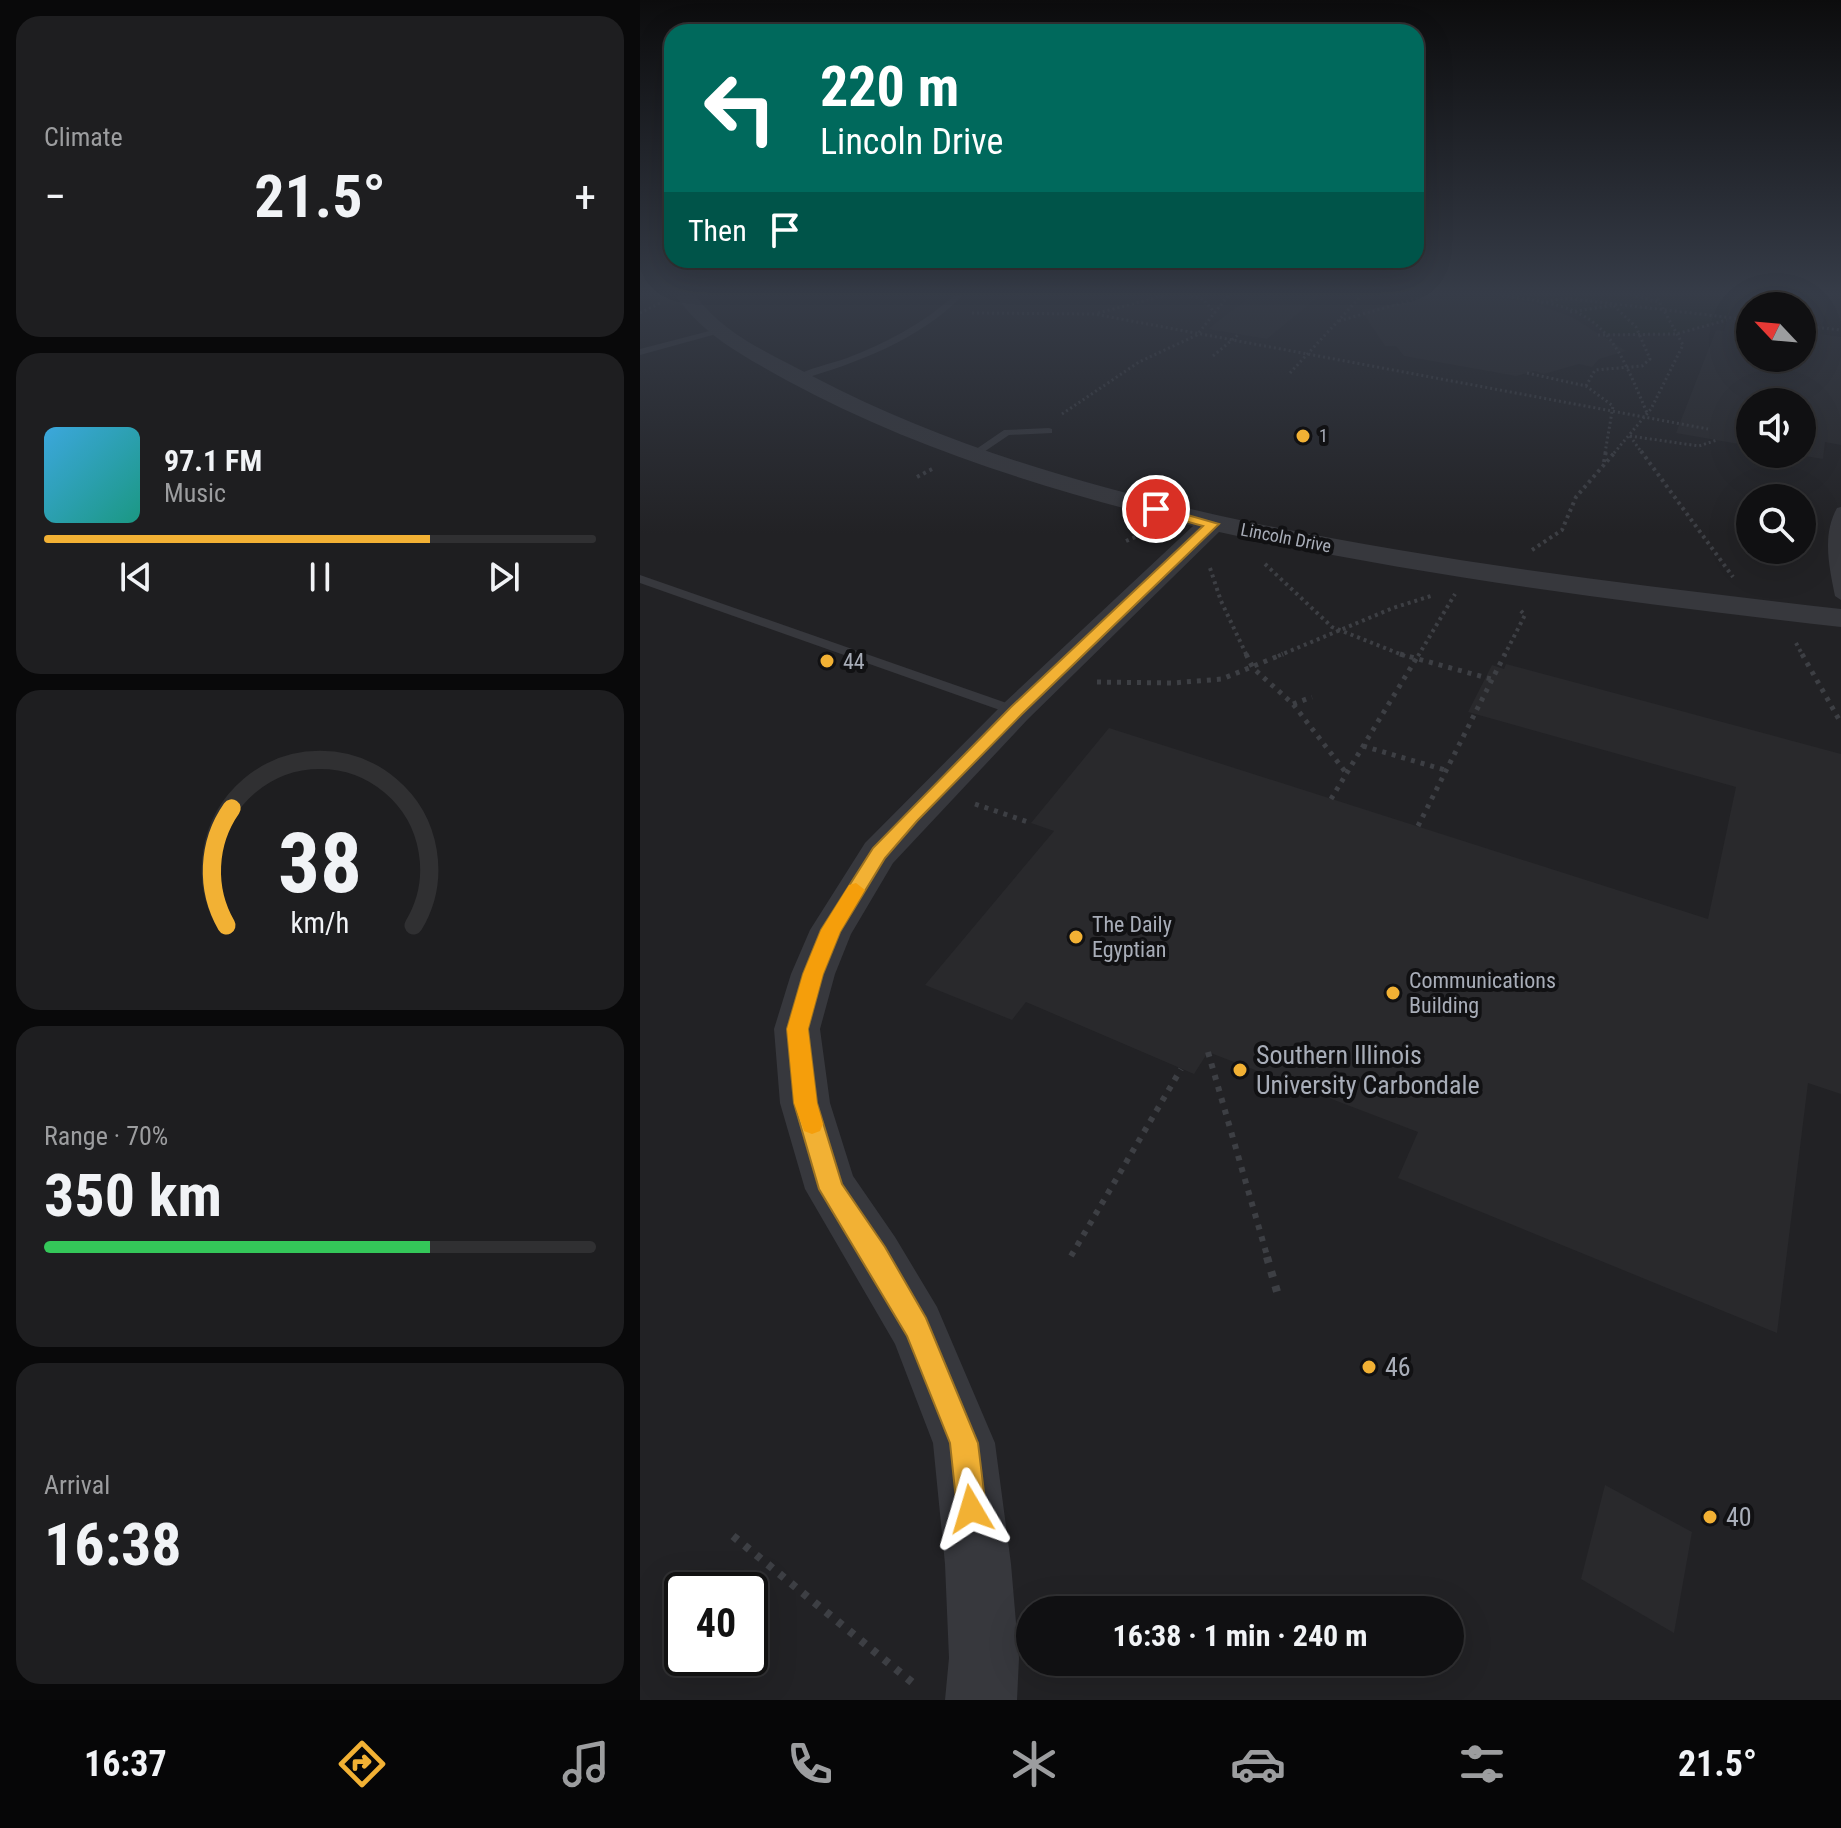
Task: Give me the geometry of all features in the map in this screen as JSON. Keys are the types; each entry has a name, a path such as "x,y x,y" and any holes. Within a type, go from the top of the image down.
{"street":[{"name":"Lincoln Drive","path":"796,375 888,424 971,456 1212,524 1514,576 1841,618"},
{"path":"981,1700 984,1658 978,1564 964,1443 917,1327 876,1256 831,1189 805,1103 797,1029 813,974 831,930 879,853 911,816 1016,711 1212,524"}],"lane":[{"path":"799,377 804,375"},
{"path":"971,456 1007,432 1049,431"},
{"path":"1841,510 1834,523 1841,596"},
{"path":"640,579 1016,711"}],"path":[{"path":"1056,418 1119,375"},
{"path":"1421,375 1708,429"},
{"path":"1538,375 1586,386 1613,406 1603,464"},
{"path":"1586,386 1592,375"},
{"path":"1629,375 1647,416"},
{"path":"1523,557 1562,530 1564,520 1590,477 1647,416 1668,375"},
{"path":"1630,436 1699,446 1717,440"},
{"path":"1630,436 1740,587"},
{"path":"1259,558 1332,627 1416,659 1491,679"},
{"path":"1209,566 1221,601 1253,668 1293,704 1347,774"},
{"path":"1091,682 1173,683 1222,679 1393,608 1458,588 1331,799"},
{"path":"1418,826 1525,615 1514,604"},
{"path":"1796,643 1841,723"},
{"path":"1293,704 1312,697"},
{"path":"1363,746 1445,770"},
{"path":"994,810 1031,823"},
{"path":"1208,1052 1278,1295"},
{"path":"1071,1256 1181,1069"},
{"path":"733,1536 913,1683"}],"shaded area":[{"name":"Southern Illinois University Carbondale","path":"640,375 1841,375 1841,1700 640,1700"}],"building":[{"path":"1698,375 1841,375 1841,445 1825,442 1823,459 1816,458 1816,388 1736,388 1736,444 1676,433"},
{"name":"Communications Building","path":"1506,664 1841,754 1841,1094 1808,1083 1777,1333 1398,1178 1418,1132 1208,1052 1194,1074 1026,1002 1012,1020 925,985 1054,831 1031,823 1109,728 1708,919 1736,787 1468,712 1492,665 1504,669"},
{"path":"1605,1485 1692,1532 1674,1633 1581,1579"}],"slow traffic":[{"path":"812,1124 805,1103 797,1029 813,974 831,930 856,890"}],"place":[{"name":"1","path":"1303,436"},
{"name":"44","path":"827,661"},
{"name":"The Daily Egyptian","path":"1076,937"},
{"name":"Communications Building","path":"1393,993"},
{"name":"Southern Illinois University Carbondale","path":"1240,1070"},
{"name":"46","path":"1369,1367"},
{"name":"40","path":"1710,1517"}],"route":[{"path":"971,1509 964,1443 917,1327 876,1256 831,1189 805,1103 797,1029 813,974 831,930 879,853 911,816 1016,711 1212,524 1156,509"}]}
